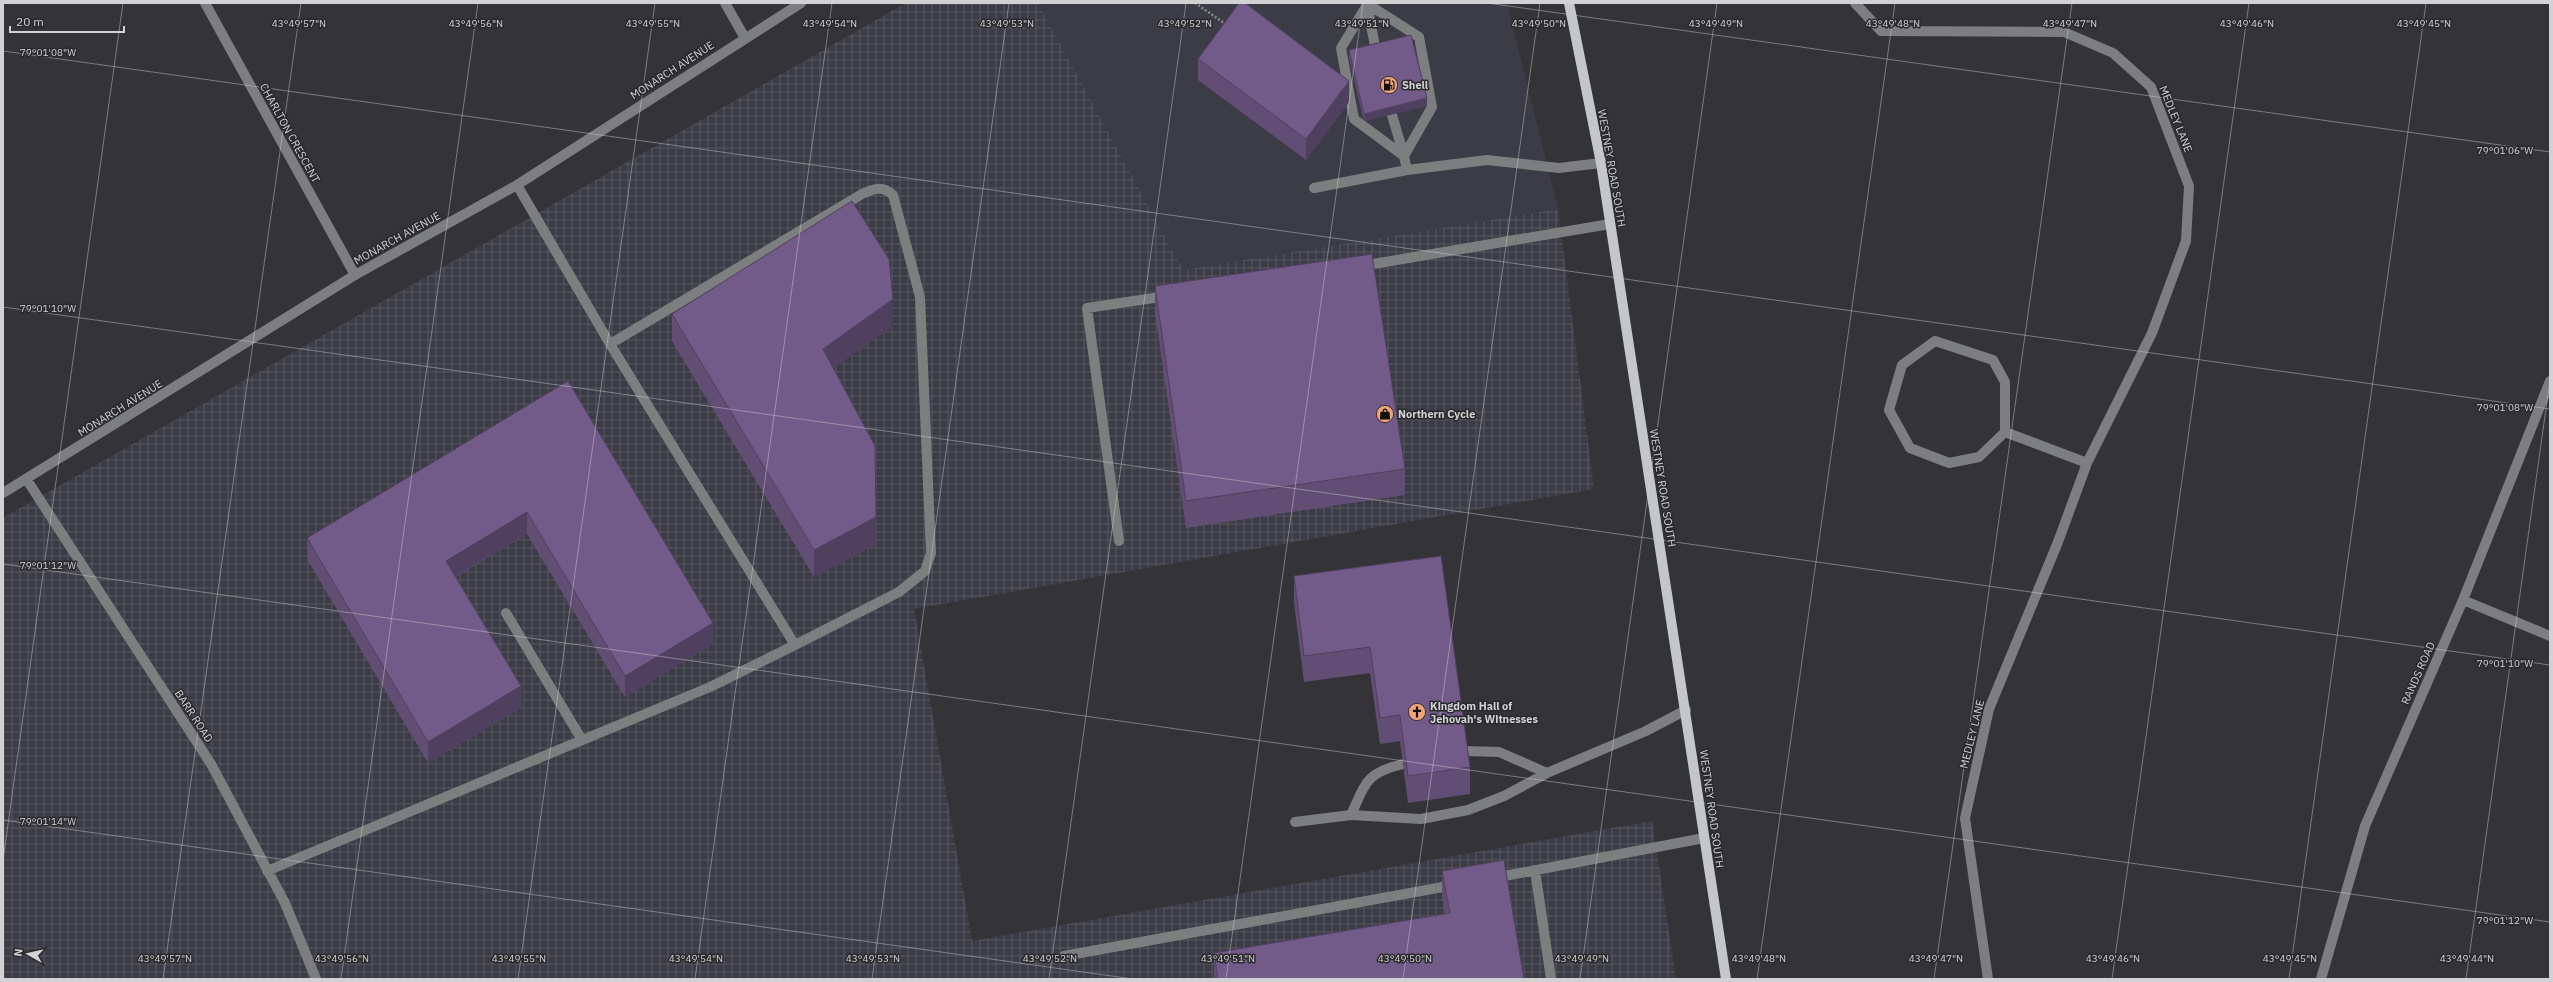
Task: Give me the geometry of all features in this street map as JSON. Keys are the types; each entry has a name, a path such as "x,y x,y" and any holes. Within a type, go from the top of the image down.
{"main road":[{"name":"WESTNEY ROAD SOUTH","path":"1569,3 1601,163 1726,979"}],"street":[{"name":"CHARLTON CRESCENT","path":"205,3 355,275"},
{"path":"725,3 745,38"},
{"name":"MONARCH AVENUE","path":"3,493 27,480 355,275 517,185 801,3"},
{"name":"MEDLEY LANE","path":"1855,3 1881,31 2064,32 2113,53 2151,87 2189,186 2186,241 2152,333 2088,463 2058,542 1989,710 1965,818 1988,979"},
{"path":"1367,4 1376,51"},
{"path":"1367,4 1419,37 1432,107 1404,156"},
{"path":"1367,4 1340,48 1354,119 1404,156"},
{"path":"1392,115 1408,170"},
{"path":"1314,188 1408,170 1487,160 1559,168 1601,163"},
{"path":"517,185 610,344 795,645"},
{"path":"267,871 710,687 899,592 925,570 931,553 920,297 893,195 886,189 875,188 862,194 610,344"},
{"path":"1351,267 1610,224"},
{"path":"1119,541 1087,308 1180,294"},
{"path":"1935,341 1993,360 2005,382 2005,432 1979,458 1949,463 1910,448 1889,410 1902,365 1935,341"},
{"name":"RANDS ROAD","path":"2321,979 2365,826 2463,600 2550,381"},
{"path":"2005,432 2088,463"},
{"name":"BARR ROAD","path":"27,480 211,764 285,903 316,979"},
{"path":"2463,600 2550,636"},
{"path":"506,613 582,740"},
{"path":"1295,822 1351,815 1421,819 1468,810 1504,796 1547,773 1646,731 1686,710"},
{"path":"1464,751 1499,752 1547,773"},
{"path":"1351,815 1367,780 1385,769 1403,764"},
{"path":"1480,880 1704,838"},
{"path":"1536,870 1551,979"},
{"path":"1064,956 1465,883"}],"path":[{"path":"1195,3 1227,25"}],"shaded area":[{"path":"906,3 1038,3 1183,270 1558,209 1594,489 914,609 972,941 1652,821 1676,979 3,979 3,518"},
{"path":"1038,3 1507,3 1558,209 1183,270"}],"building":[{"path":"1239,3 1245,3 1349,81 1306,139 1198,59"},
{"path":"1411,35 1427,98 1364,114 1349,50"},
{"path":"852,201 889,259 893,299 823,349 875,446 876,517 814,550 672,314"},
{"path":"1372,254 1405,469 1186,501 1155,286"},
{"path":"568,381 713,623 625,676 527,512 446,561 521,686 428,742 307,538"},
{"name":"Kingdom Hall of Jehovah's Witnesses","path":"1441,556 1470,767 1408,776 1400,715 1380,718 1370,647 1304,656 1294,576"},
{"path":"1504,860 1524,979 1218,979 1214,953 1450,913 1442,871"}],"place":[{"name":"Shell","path":"1389,85"},
{"name":"Northern Cycle","path":"1385,414"},
{"name":"Kingdom Hall of Jehovah's Witnesses","path":"1417,712"}]}
